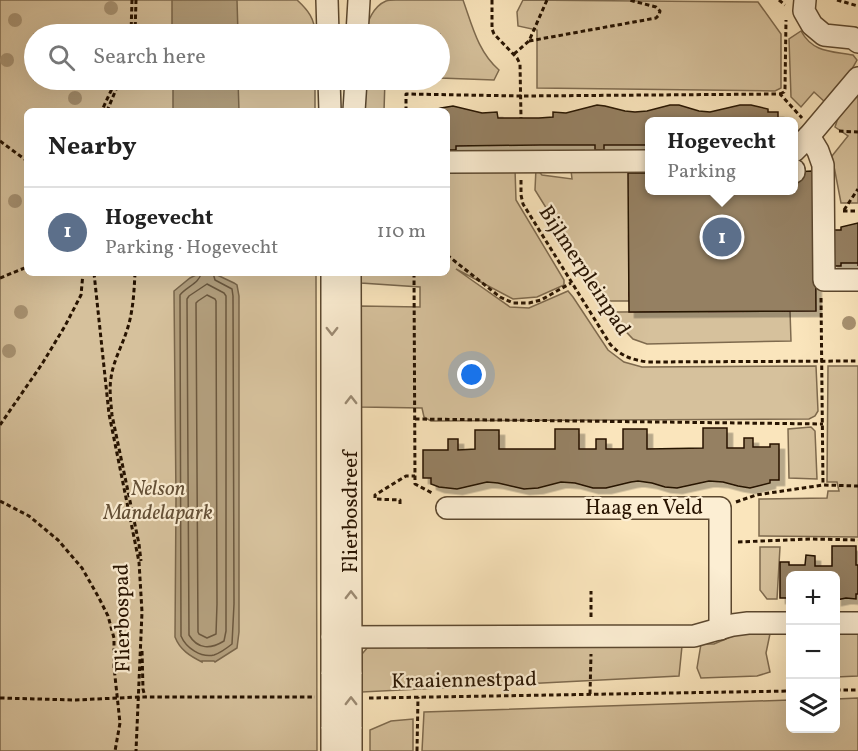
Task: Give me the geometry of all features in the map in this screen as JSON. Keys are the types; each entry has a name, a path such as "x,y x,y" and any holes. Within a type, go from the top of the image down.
{"street":[{"path":"327,0 328,24"},
{"path":"358,24 359,0"},
{"path":"805,0 804,11 812,25 824,35 853,38 858,42"},
{"path":"858,78 805,139 818,151 823,165 824,280 858,280"},
{"path":"329,90 330,108"},
{"path":"354,108 355,90"},
{"path":"450,162 645,160"},
{"name":"Flierbosdreef","path":"332,276 342,637"},
{"name":"Flierbosdreef","path":"332,751 341,727 350,276"},
{"name":"Haag en Veld","path":"447,508 720,508 720,629"},
{"path":"840,623 858,622"},
{"path":"342,637 694,636 733,625 786,623"},
{"name":"Flierbosdreef","path":"341,727 351,751"}],"path":[{"path":"133,24 134,0"},
{"path":"492,0 494,34 514,54 520,64 521,118"},
{"path":"529,42 547,0"},
{"path":"514,54 529,42 656,18 659,15 660,11 656,7 629,0"},
{"path":"837,0 858,6"},
{"path":"406,108 406,94 521,96 780,94 785,89 786,45"},
{"path":"109,108 115,90"},
{"path":"780,94 793,117"},
{"path":"805,139 858,132"},
{"path":"0,141 24,159"},
{"name":"Bijlmerpleinpad","path":"522,161 523,204 610,344 620,353 634,360 648,362 858,361"},
{"path":"843,211 858,189"},
{"path":"450,257 500,297 513,303 541,300 571,283"},
{"path":"0,279 24,268"},
{"path":"0,425 65,326 81,295 83,276"},
{"name":"Flierbospad","path":"94,276 109,414 139,562 142,612 136,751"},
{"path":"135,276 130,322 111,377 110,396 139,544 144,605 142,689 145,697"},
{"path":"414,276 416,484 433,493 447,508"},
{"path":"822,485 821,290 824,280"},
{"path":"415,419 823,424"},
{"path":"400,504 400,500 375,500 375,495 406,476 415,476"},
{"path":"720,508 756,495 822,485 858,486"},
{"path":"0,501 28,516 58,540 82,568 104,607 114,638 114,667 120,723 115,751"},
{"path":"721,543 810,539 858,540"},
{"path":"840,690 858,690"},
{"name":"Kraaiennestpad","path":"359,698 786,691"},
{"path":"0,698 76,700 139,697 315,697"},
{"path":"417,751 418,697"}],"green space":[{"name":"Nelson Mandelapark","path":"0,0 297,0 308,11 314,24 24,24 24,90 315,90 315,108 24,108 24,276 316,276 317,751 0,751"},
{"path":"463,0 481,47 499,70 494,80 450,78 450,24 368,24 374,10 386,1"},
{"path":"523,0 758,2 781,34 781,88 775,91 537,88 537,30 518,26 517,12"},
{"path":"801,31 817,47 853,55 857,60 826,103 814,92 801,107 791,97 789,39"},
{"path":"365,90 385,90 384,108 364,108"},
{"path":"858,96 858,203 841,203 832,156 848,136 835,127 840,112"},
{"path":"536,168 542,175 572,179 571,170 629,168 629,301 604,301 535,190"},
{"path":"515,169 516,200 564,280 564,285 537,297 513,299 456,269 510,307 529,308 568,291 608,350 624,362 642,367 816,366 818,411 815,416 809,419 431,421 424,417 422,408 361,407 361,306 420,307 420,287 361,283 361,276 450,276 450,170"},
{"path":"790,311 791,341 647,344 633,339 614,319 617,312"},
{"path":"828,366 858,366 858,537 759,536 759,499 827,498 828,491 839,491 837,482 827,482"},
{"path":"811,427 815,431 817,479 789,478 788,429"},
{"path":"760,547 780,547 777,599 767,599 760,590"},
{"path":"771,629 766,653 770,672 757,676 701,678 697,668 701,644 714,644 741,630"},
{"path":"427,633 428,648 682,646 679,676 362,692 362,654 368,647"},
{"path":"840,633 858,633 858,676 840,677"},
{"path":"858,698 858,751 422,751 424,712 786,700 786,733 840,733 840,699"},
{"path":"413,719 413,751 370,751 370,730 391,721"}],"water":[{"path":"172,0 237,0 238,24 172,24"},
{"path":"173,90 238,90 239,108 173,108"},
{"path":"219,276 237,285 239,296 239,632 237,648 215,662 202,662 193,657 183,649 175,637 174,291 190,278"}],"building":[{"path":"597,105 635,112 679,105 710,112 740,105 751,105 768,109 768,112 778,112 778,117 645,117 645,145 604,145 604,150 595,150 595,145 540,145 456,146 456,150 450,150 450,108 441,108 453,106 482,113 497,112 498,118 553,117 553,112 566,113"},
{"path":"798,172 815,172 816,311 629,312 628,173 645,173 645,195 798,195"},
{"path":"858,223 858,263 841,263 841,266 832,266 832,230 841,230 841,227"},
{"path":"703,428 727,428 727,448 744,448 744,438 753,438 753,447 770,447 770,444 779,444 779,480 770,480 770,483 750,488 709,481 677,488 638,481 606,488 561,482 524,489 487,482 457,489 439,487 431,484 431,478 423,478 423,450 448,450 448,439 458,439 458,450 475,449 475,430 499,430 499,449 555,449 555,429 579,429 579,449 596,449 596,439 606,439 606,449 623,449 623,429 647,429 647,449 703,448"},
{"path":"832,546 856,546 858,594 856,594 856,599 840,599 840,571 786,571 786,598 780,598 780,562 789,562 789,565 805,565 806,555 815,556 815,566 832,566"}],"place":[{"name":"Hogevecht","path":"722,237"}]}
